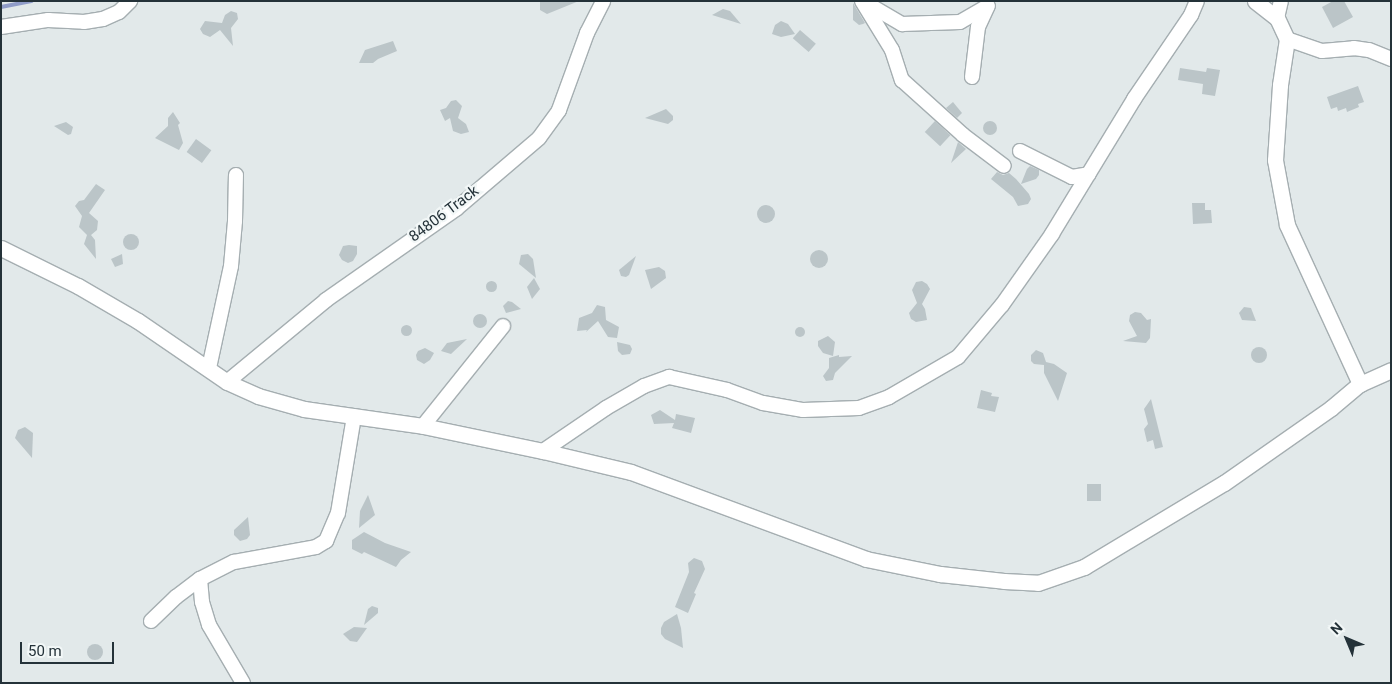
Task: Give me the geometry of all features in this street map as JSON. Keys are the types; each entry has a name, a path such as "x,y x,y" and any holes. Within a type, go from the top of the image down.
{"street":[{"path":"1,27 48,20 84,22 103,19 119,12 130,1"},
{"name":"84806 Track","path":"227,382 326,300 456,209 539,138 559,110 587,33 603,1"},
{"path":"543,451 606,408 644,386 669,377 727,390 763,403 803,410 859,408 889,397 958,357 980,334 1052,234 1134,99 1191,15 1197,1"},
{"path":"1255,1 1277,18 1287,39 1280,85 1274,160 1287,225 1360,384"},
{"path":"1277,18 1281,1"},
{"path":"863,2 902,24 960,22 990,4"},
{"path":"863,2 892,50 902,80 957,130 1004,166"},
{"path":"972,76 978,27 990,4"},
{"path":"1287,39 1322,51 1354,48 1369,50 1391,59"},
{"path":"1020,151 1072,177 1089,174"},
{"path":"209,368 231,266 236,175"},
{"path":"1,248 78,286 138,321 227,382 258,396 304,409 423,426 543,451 631,472 866,559 940,574 1038,583 1084,567 1147,531 1224,483 1331,408 1360,384 1391,370"},
{"path":"423,426 503,326"},
{"path":"151,621 176,597 200,579 234,562 316,547 326,541 338,513 354,416"},
{"path":"200,579 202,602 209,625 243,683"}],"building":[{"path":"540,1 579,1 547,14 540,10"},
{"path":"1333,1 1344,1 1353,17 1333,28 1322,7"},
{"path":"853,3 865,23 859,25 853,20"},
{"path":"723,9 730,11 741,24 712,15"},
{"path":"231,11 237,13 238,19 231,28 233,46 220,30 210,37 203,34 200,29 205,21 222,23 225,15"},
{"path":"781,21 788,24 795,34 781,37 772,34 775,25"},
{"path":"800,30 816,44 809,52 793,38"},
{"path":"393,41 397,51 373,63 359,63 365,50"},
{"path":"1180,68 1206,72 1207,68 1220,70 1215,96 1202,94 1203,84 1178,80"},
{"path":"1358,86 1364,102 1358,104 1359,107 1347,112 1346,108 1338,111 1337,107 1331,109 1327,97"},
{"path":"456,100 462,106 458,118 466,124 469,132 461,134 453,131 450,118 445,121 440,110 446,108 451,101"},
{"path":"953,102 962,113 957,118 946,108"},
{"path":"666,109 673,116 673,120 668,124 645,118"},
{"path":"173,112 180,123 178,125 183,143 179,150 155,138 168,126 168,118"},
{"path":"935,121 950,135 940,146 925,132"},
{"path":"987,121 993,121 997,128 993,135 987,135 983,131 983,125"},
{"path":"66,122 73,127 71,134 68,135 54,126"},
{"path":"196,139 211,150 202,163 187,152"},
{"path":"958,142 966,149 951,163"},
{"path":"1030,166 1039,170 1039,175 1036,179 1021,184 1027,169"},
{"path":"997,172 1003,175 1009,173 1016,179 1029,194 1031,199 1028,204 1018,206 1013,197 991,179"},
{"path":"96,184 105,190 89,213 98,221 97,230 91,235 95,240 96,259 84,244 87,235 79,227 82,216 75,206 79,201 84,200"},
{"path":"1192,203 1205,203 1205,210 1211,210 1212,223 1193,224"},
{"path":"766,205 772,208 775,214 772,220 766,223 760,220 757,214 760,208"},
{"path":"131,234 139,242 131,250 123,242"},
{"path":"343,246 357,246 357,254 353,261 348,263 342,260 339,255"},
{"path":"819,250 825,253 828,259 825,265 819,268 813,265 810,259 813,253"},
{"path":"122,254 123,264 115,267 111,259"},
{"path":"528,254 533,259 536,278 519,264 521,255"},
{"path":"636,256 629,275 626,277 621,276 619,270"},
{"path":"659,267 665,271 666,278 651,289 645,270"},
{"path":"534,278 540,289 532,299 527,287"},
{"path":"489,281 493,281 496,286 495,290 489,291 486,288 486,284"},
{"path":"922,281 930,289 922,304 927,320 916,322 911,319 909,313 917,303 912,290 916,282"},
{"path":"508,301 521,309 506,313 503,306"},
{"path":"597,305 605,307 606,320 619,327 617,338 608,337 598,321 586,332 587,330 577,331 579,318 592,313"},
{"path":"1244,307 1251,308 1256,321 1242,320 1239,313"},
{"path":"1135,312 1141,313 1147,320 1151,319 1150,338 1146,343 1123,341 1137,336 1129,321 1130,315"},
{"path":"480,314 485,316 487,321 485,326 480,328 475,326 473,321 475,316"},
{"path":"404,325 408,325 411,330 410,334 404,335 401,332 401,328"},
{"path":"798,327 802,327 805,332 804,336 798,337 795,334 795,330"},
{"path":"828,336 835,342 833,356 823,353 818,346 818,341"},
{"path":"467,339 451,354 441,351 447,343"},
{"path":"617,342 630,345 632,349 630,354 622,355 618,351"},
{"path":"1259,347 1267,355 1259,363 1251,355"},
{"path":"425,348 434,353 430,360 424,364 417,360 416,355 418,351"},
{"path":"1036,350 1043,353 1046,362 1054,364 1067,373 1058,401 1044,373 1044,365 1034,364 1031,361 1031,355"},
{"path":"839,355 839,357 852,356 835,373 833,380 826,381 823,376 829,368 829,358"},
{"path":"981,390 992,393 991,396 999,397 995,412 977,408"},
{"path":"1151,399 1163,447 1155,449 1153,440 1147,442 1144,429 1148,424 1144,409"},
{"path":"660,410 675,420 676,414 695,418 691,433 672,428 674,423 654,424 651,415"},
{"path":"25,427 33,433 32,458 15,438 18,430"},
{"path":"1087,484 1101,484 1101,501 1087,501"},
{"path":"368,495 375,515 359,528 360,511"},
{"path":"248,517 250,535 247,539 240,541 234,535 234,530"},
{"path":"364,532 385,543 411,552 396,567 364,552 362,554 352,549 352,540"},
{"path":"694,558 702,561 705,569 694,593 696,594 688,613 675,607 689,572 688,563"},
{"path":"372,606 378,608 378,613 364,625 368,609"},
{"path":"677,614 681,628 683,648 665,639 661,634 664,622"},
{"path":"354,627 367,628 357,642 350,641 343,634"},
{"path":"95,644 103,652 95,660 87,652"}],"waterway":[{"path":"1,7 31,1"}]}
